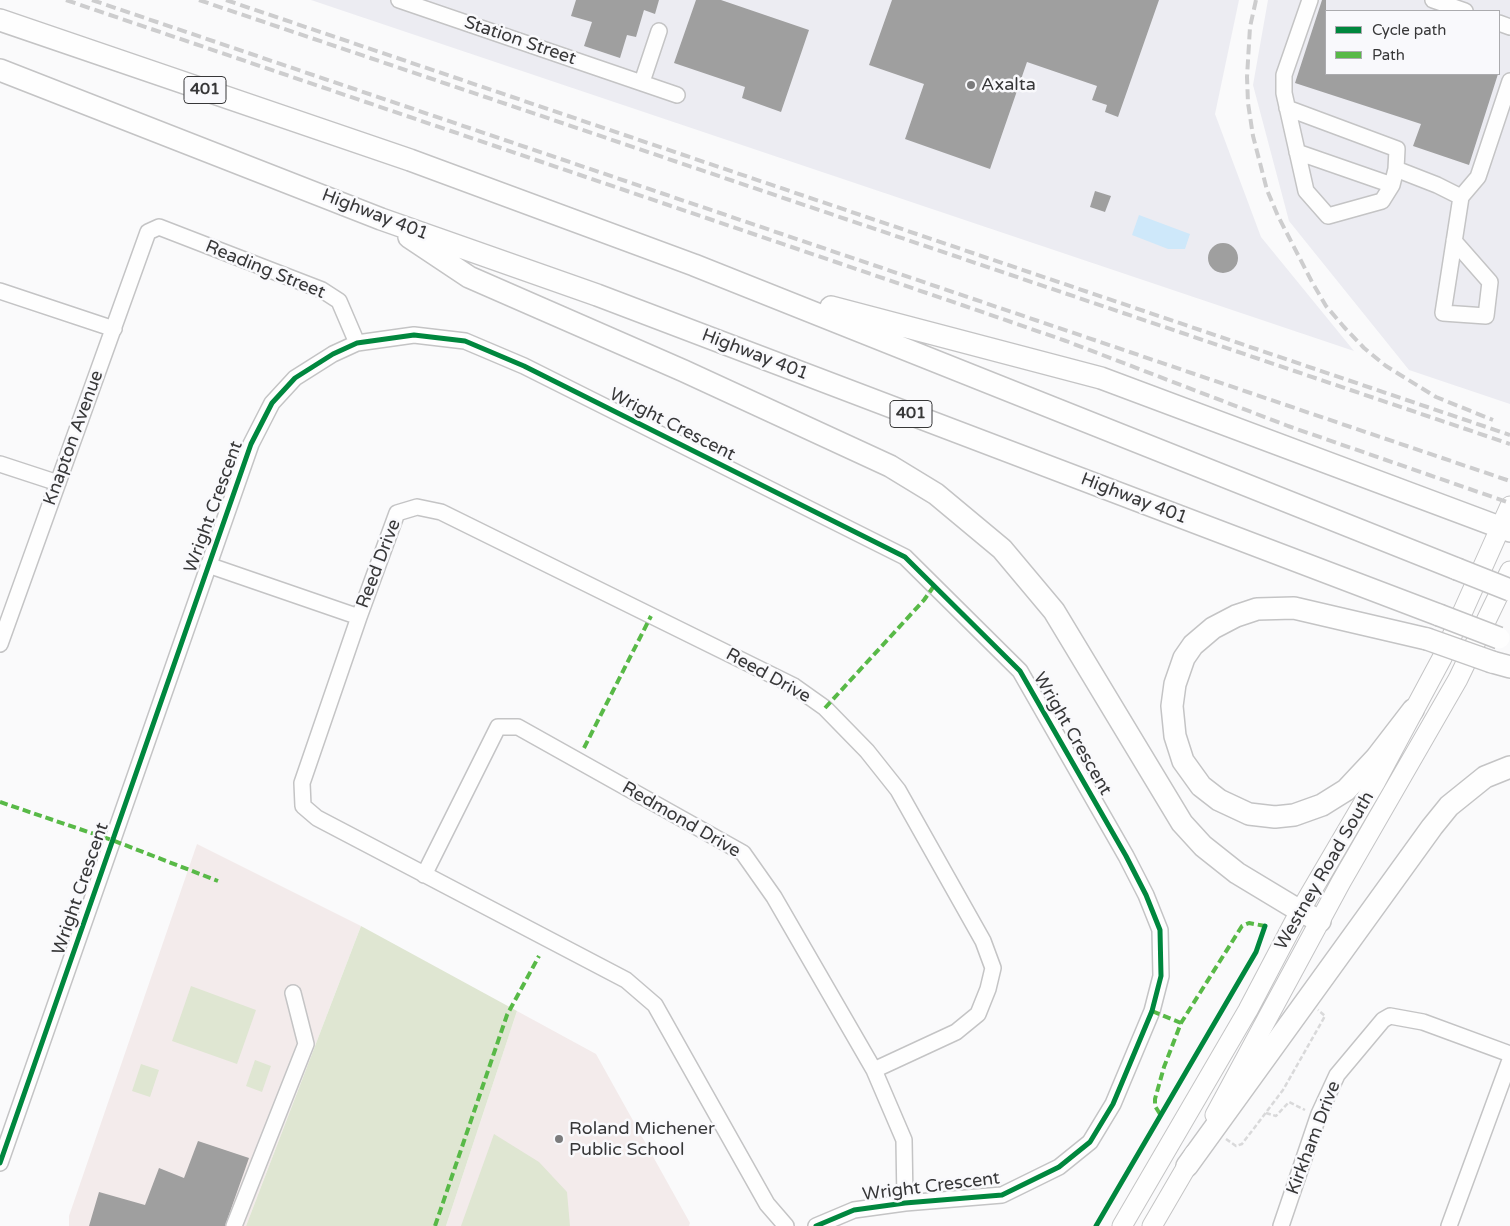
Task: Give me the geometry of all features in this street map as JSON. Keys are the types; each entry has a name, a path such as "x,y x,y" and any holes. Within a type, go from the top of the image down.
{"highway":[{"name":"401","path":"0,20 410,160 694,265 1510,590"},
{"name":"Highway 401","path":"0,70 382,219 607,298 1504,640"},
{"path":"382,219 470,277 684,371 890,466 936,494 1002,549 1054,611 1182,823 1203,846 1237,873 1320,921"},
{"path":"694,265 826,306 1101,378 1506,529"},
{"path":"1413,710 1376,758 1346,790 1322,805 1294,815 1275,817 1249,814 1219,800 1201,786 1183,760 1175,736 1172,706 1175,684 1184,658 1193,645 1213,628 1236,616 1257,609 1294,608 1427,639 1501,664"},
{"path":"1187,1166 1420,842 1449,806 1485,777 1510,768"}],"main road":[{"name":"Westney Road South","path":"1122,1226 1248,1010 1300,911 1375,783 1442,658 1506,529 1510,506"},
{"name":"Westney Road South","path":"1152,1226 1187,1166 1341,882 1458,679 1510,571"}],"street":[{"name":"Station Street","path":"399,0 677,95"},
{"path":"1287,108 1397,149 1396,169 1392,185 1382,201 1328,216 1306,191 1287,108 1284,93 1284,74 1310,0"},
{"path":"1433,0 1462,10"},
{"path":"642,82 659,31"},
{"path":"1454,241 1490,282 1486,316 1444,313 1454,241 1461,197 1478,177 1510,81"},
{"path":"1297,152 1392,185"},
{"path":"1396,169 1437,185 1461,197"},
{"name":"Reading Street","path":"148,232 159,227 322,290 339,301 357,342"},
{"name":"Knapton Avenue","path":"1,637 148,232"},
{"path":"0,292 114,329"},
{"name":"Wright Crescent","path":"0,1163 251,444 272,403 295,378 333,354 357,342 414,335 465,341 524,366 906,557 1020,671 1126,856 1146,895 1160,930 1161,976 1149,1020 1113,1104 1090,1142 1059,1168 1002,1195 905,1203 854,1210 816,1226"},
{"path":"0,464 58,483"},
{"name":"Reed Drive","path":"786,1226 767,1204 655,1005 626,980 317,818 303,806 302,784 397,513 417,507 441,512 733,655 794,686 825,708 867,751 898,790 983,941 993,968 988,989 978,1014 956,1032 874,1070"},
{"path":"208,564 359,617"},
{"name":"Redmond Drive","path":"424,875 498,727 518,727 743,853 774,897 874,1070 904,1140 905,1203"},
{"path":"234,1226 306,1044 293,993"},
{"name":"Kirkham Drive","path":"1281,1226 1320,1114 1337,1075 1383,1020 1390,1016 1423,1022 1510,1054"},
{"path":"1449,1226 1510,1060"}],"path":[{"path":"1225,1139 1236,1146 1242,1144 1283,1090 1325,1016 1316,1008"},
{"path":"1266,1112 1276,1116 1289,1102 1305,1110"}],"shaded area":[{"path":"311,0 1239,0 1215,114 1261,237 1354,351"},
{"path":"1268,0 1510,0 1510,404 1409,370 1289,221 1253,85"},
{"path":"197,844 361,926 246,1226 69,1226 69,1216"},
{"name":"Roland Michener Public School","path":"517,1011 596,1054 690,1223 689,1226 446,1226"}],"green space":[{"path":"361,926 517,1011 446,1226 246,1226"},
{"path":"191,986 256,1010 237,1064 172,1041"},
{"path":"255,1060 271,1066 262,1092 246,1086"},
{"path":"141,1064 159,1070 150,1097 132,1091"},
{"path":"494,1134 539,1162 567,1192 570,1226 461,1226"}],"water":[{"path":"1139,215 1190,234 1185,249 1168,249 1132,235"}],"building":[{"path":"576,0 659,0 655,14 644,10 636,37 627,35 620,58 584,46 592,22 571,16"},
{"path":"696,0 721,0 809,30 781,112 742,98 745,87 674,63"},
{"name":"Axalta","path":"892,0 1159,0 1118,117 1105,112 1107,105 1092,100 1097,86 1027,62 990,169 905,139 924,84 869,65"},
{"path":"1322,0 1326,0 1325,75 1498,75 1469,165 1413,146 1421,124 1295,83"},
{"path":"1095,191 1111,196 1105,212 1090,207"},
{"path":"1223,243 1229,244 1237,252 1237,264 1229,272 1223,273 1217,272 1209,264 1208,258 1209,252 1217,244"},
{"path":"198,1141 249,1158 225,1226 89,1226 99,1192 145,1205 159,1168 184,1178"}],"railway":[{"path":"66,0 1066,341 1288,426 1510,503"},
{"path":"92,0 1510,481"},
{"path":"199,0 1510,444"},
{"path":"226,0 1510,435"},
{"path":"1256,0 1250,27 1247,77 1248,103 1253,136 1267,190 1278,216 1312,282 1326,306 1344,327 1364,348 1386,366 1436,397 1493,420"}],"marked path":[{"path":"825,708 924,600 934,586"},
{"path":"584,748 651,616"},
{"path":"0,802 112,840 218,881"},
{"path":"1160,1114 1155,1106 1155,1099 1164,1067 1181,1023 1242,926 1249,923 1265,926 1264,930"},
{"path":"435,1226 507,1015 539,956"},
{"path":"1152,1011 1181,1023"}],"cycle path":[{"path":"0,1163 251,444 272,403 295,378 333,354 357,343 414,335 465,341 524,366 905,557 1020,671 1126,856 1146,895 1160,930 1161,976 1152,1011 1113,1104 1090,1142 1059,1167 1002,1195 905,1203 854,1210 816,1226"},
{"path":"1096,1226 1256,952 1265,926"}],"place":[{"name":"Axalta","path":"971,85"},
{"name":"Roland Michener Public School","path":"559,1139"}]}
